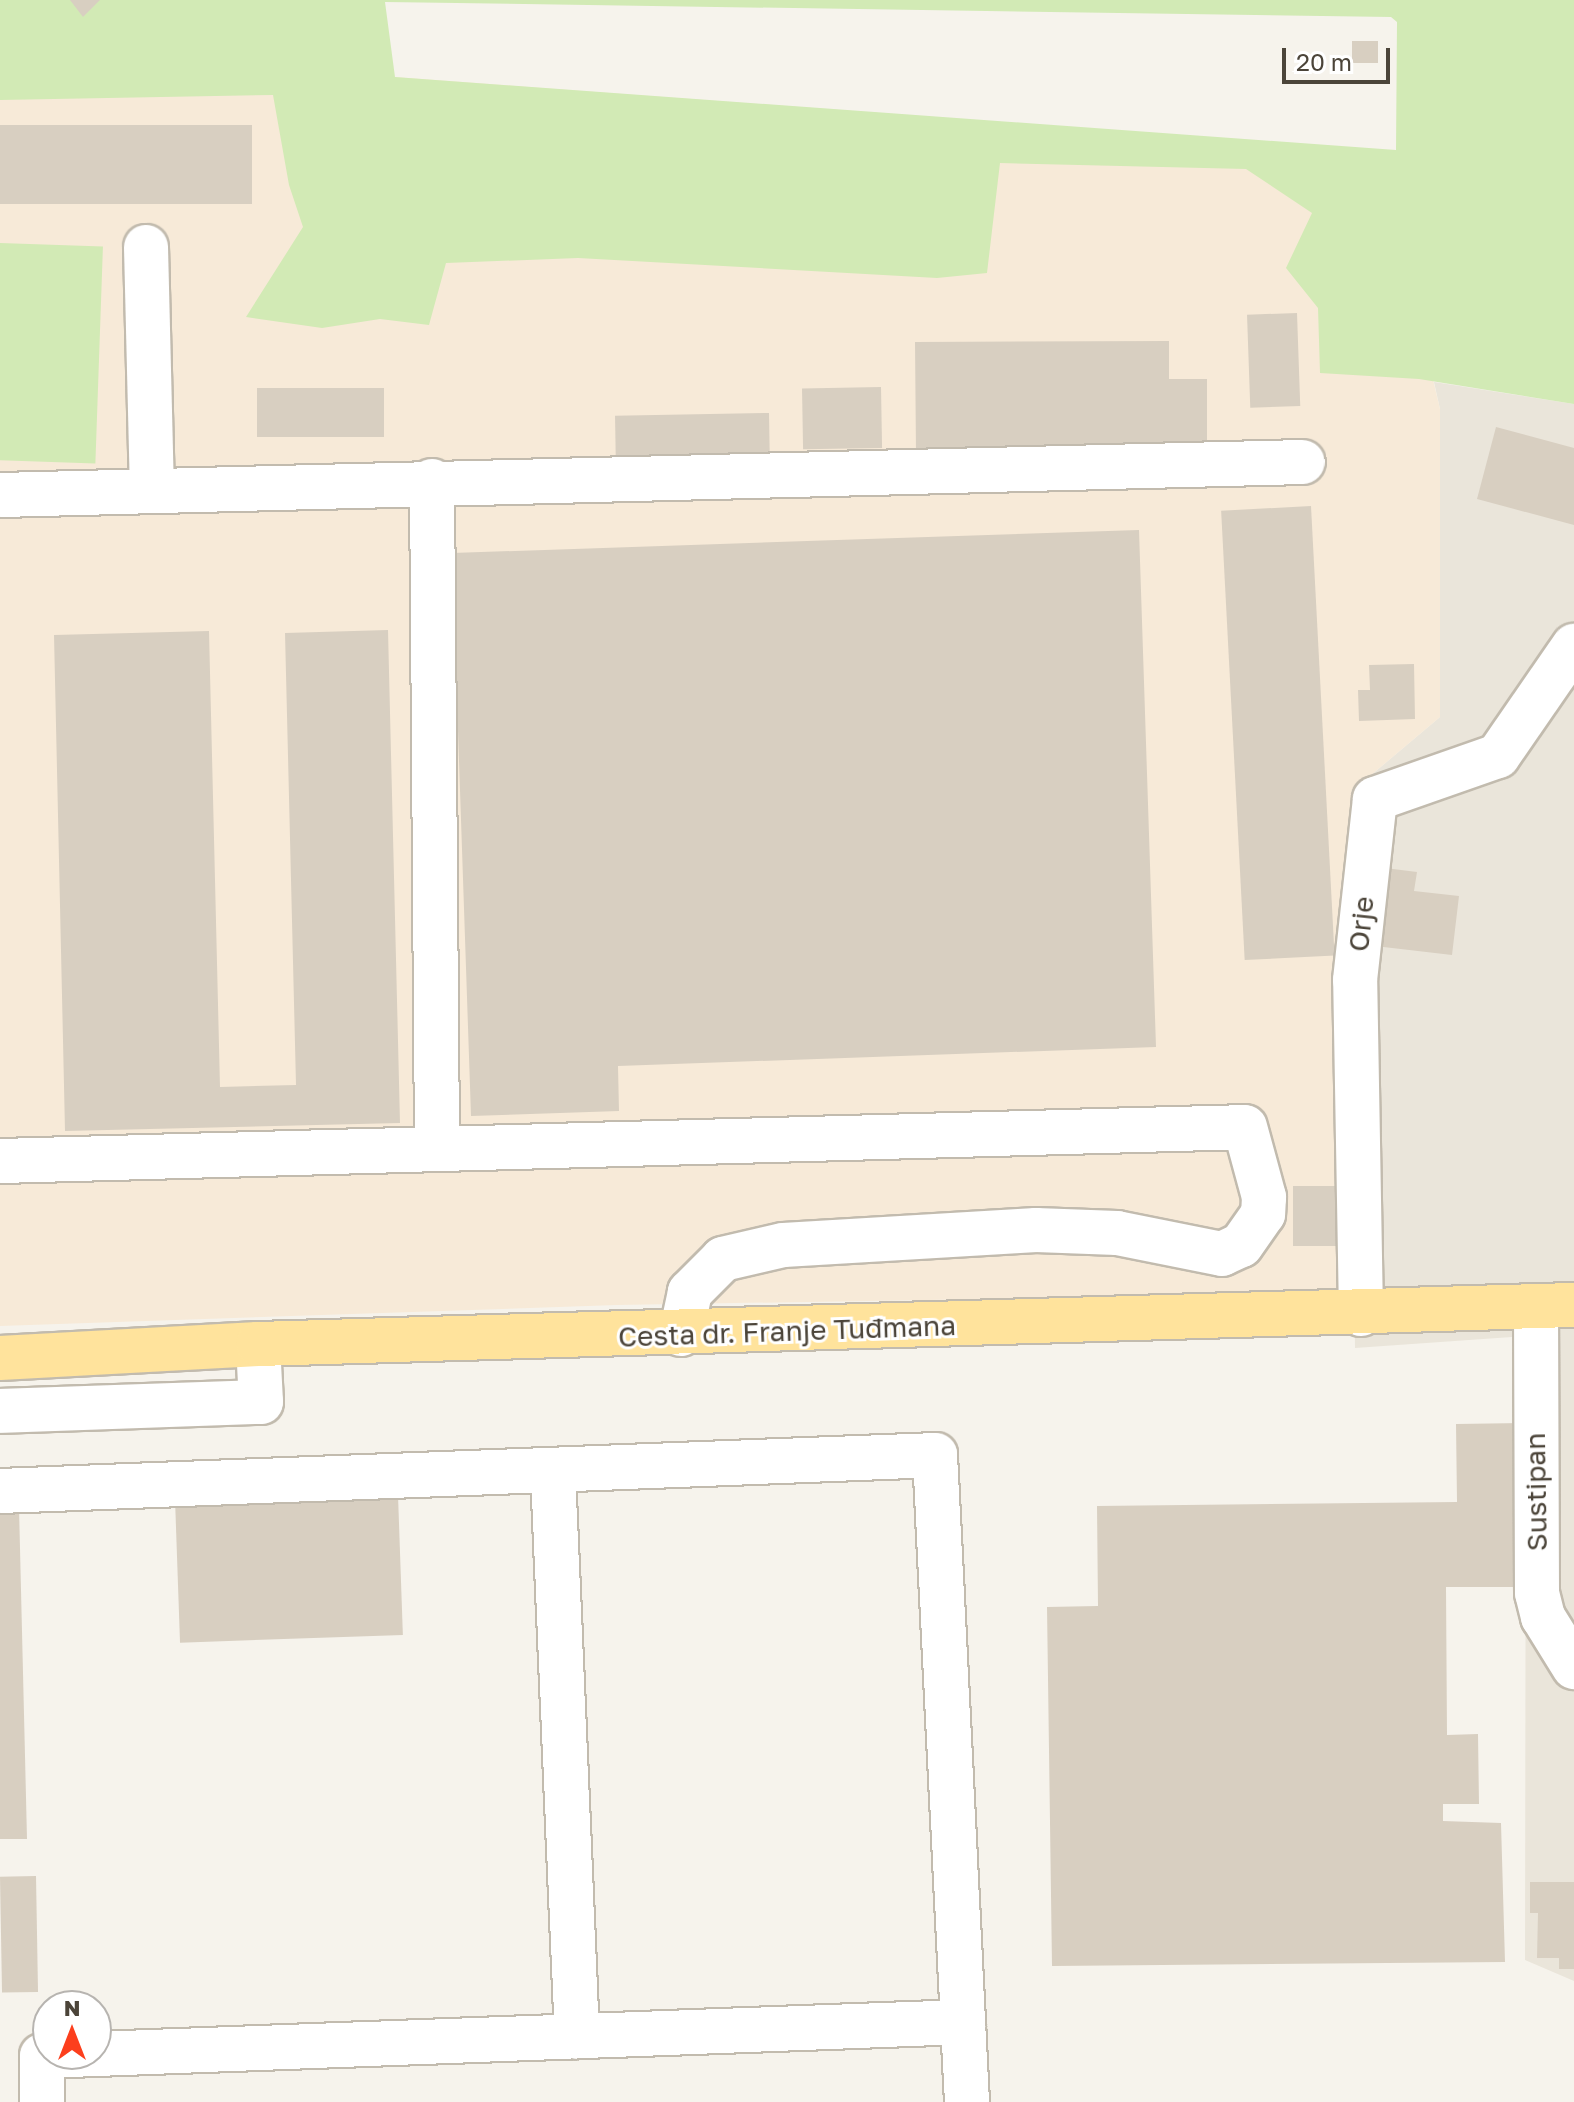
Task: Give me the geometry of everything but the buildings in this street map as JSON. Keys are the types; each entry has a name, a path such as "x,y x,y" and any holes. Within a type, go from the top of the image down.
{"main road":[{"name":"Cesta dr. Franje Tuđmana","path":"0,1358 258,1344 1555,1306"}],"street":[{"path":"146,247 152,490"},
{"path":"0,495 432,481 1303,462"},
{"path":"432,481 437,1149"},
{"name":"Orje","path":"1361,1314 1355,980 1375,799 1498,756 1574,646"},
{"path":"0,1161 1245,1127 1264,1197 1263,1214 1241,1245 1222,1254 1117,1233 1036,1230 783,1245 723,1259 690,1292 681,1334"},
{"name":"Sustipan","path":"1555,1306 1537,1593 1543,1617 1574,1667"},
{"path":"0,1411 261,1402 258,1344"},
{"path":"0,1491 553,1473 935,1455 967,2102"},
{"path":"553,1473 577,2036"},
{"path":"42,2102 42,2056 963,2022"}],"shaded area":[{"path":"394,77 1378,150 1440,409 1440,717 1370,776 1348,826 1353,1293 617,1305 0,1326 0,97"},
{"path":"1434,382 1574,404 1574,1981 1525,1960 1526,1336 1355,1348 1348,826 1370,776 1440,717 1440,409"}],"green space":[{"path":"0,0 1574,0 1574,404 1419,379 1320,373 1318,308 1286,268 1312,213 1246,169 1000,163 987,273 937,278 578,258 446,263 429,325 380,319 322,328 246,317 303,227 289,185 273,95 0,100","holes":["385,2 1391,17 1397,22 1396,150 395,77"]},
{"path":"0,243 103,247 95,463 0,460"}]}
